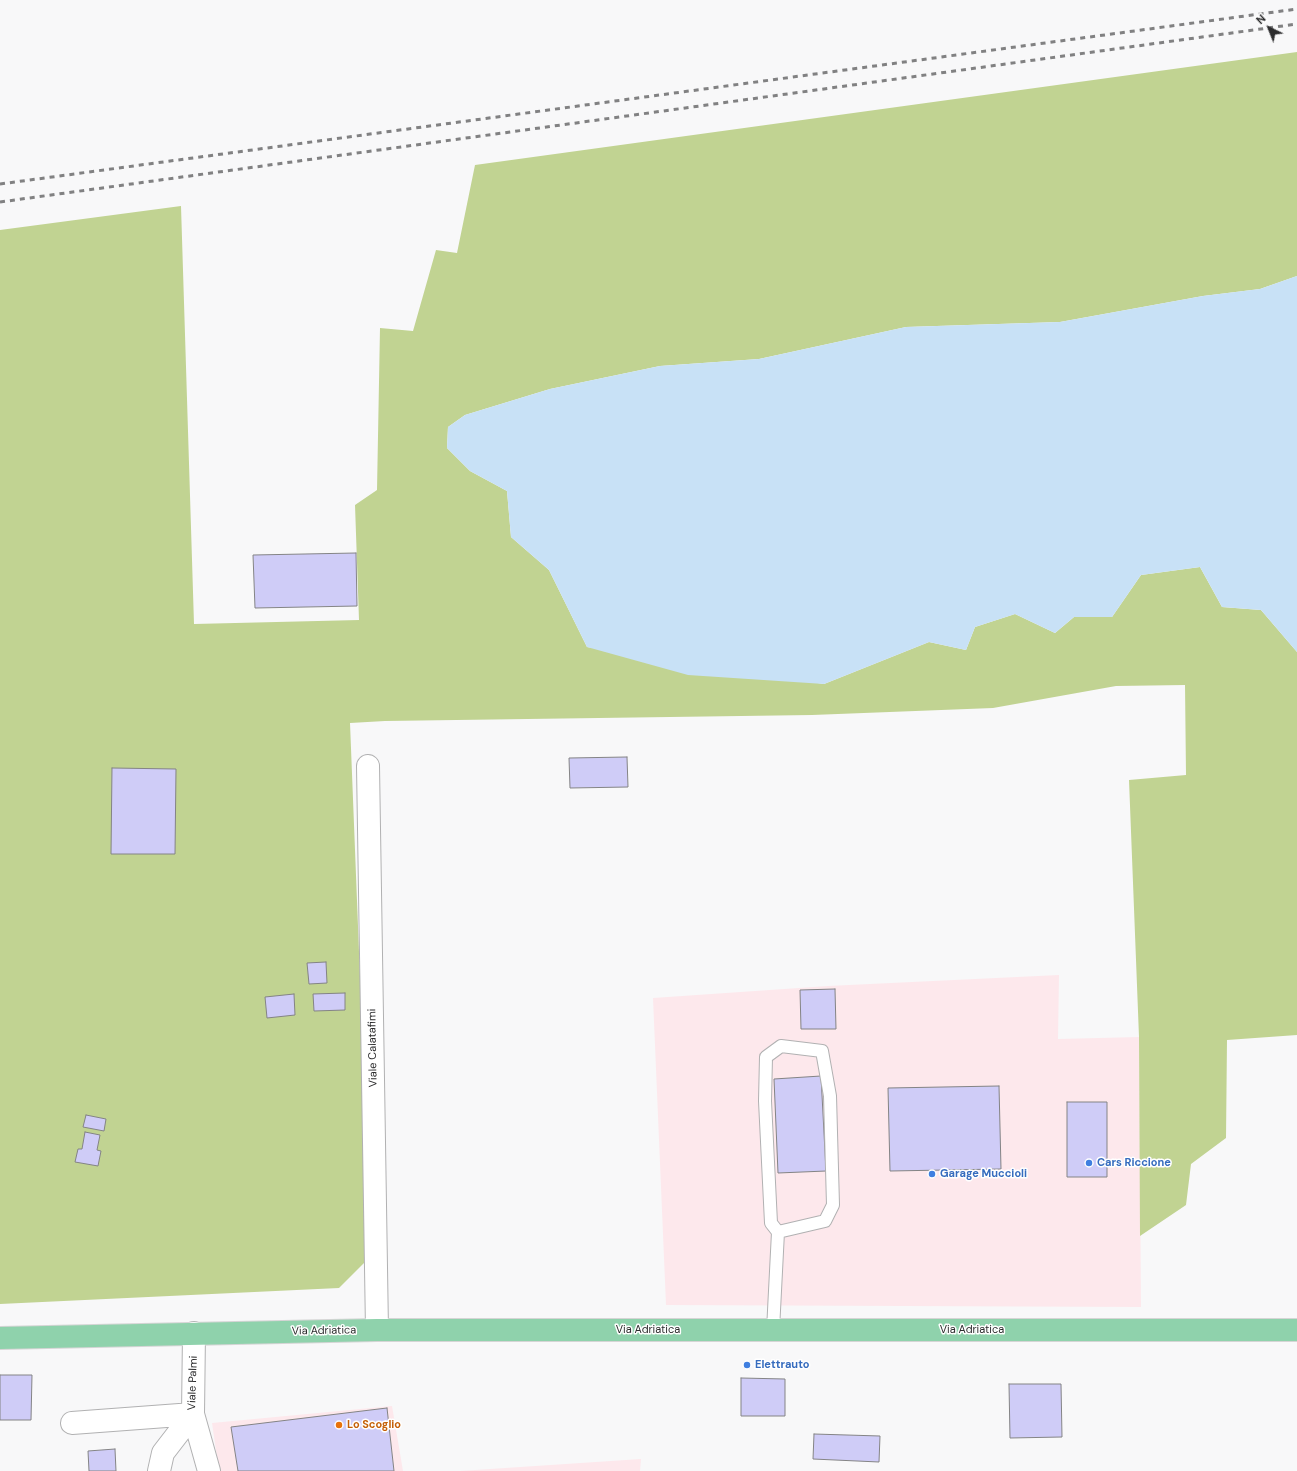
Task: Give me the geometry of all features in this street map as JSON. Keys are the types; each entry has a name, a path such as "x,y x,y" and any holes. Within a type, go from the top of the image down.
{"main road":[{"name":"Via Adriatica","path":"0,1338 377,1330 1297,1330"}],"street":[{"name":"Viale Calatafimi","path":"368,766 377,1330"},
{"name":"Viale Palmi","path":"159,1471 163,1453 193,1414 194,1333"},
{"path":"72,1423 193,1414 209,1471"}],"lane":[{"path":"772,1330 778,1232 771,1223 764,1101 766,1057 781,1046 822,1051 830,1096 833,1205 825,1221 778,1232"}],"shaded area":[{"path":"1059,975 1058,1039 1139,1037 1141,1307 666,1305 653,998 828,986"},
{"path":"392,1406 403,1471 219,1471 212,1423"},
{"path":"641,1459 640,1471 460,1471"}],"green space":[{"path":"1297,52 1297,276 1260,289 1203,296 1060,322 906,327 759,359 660,366 550,389 465,415 448,427 447,448 470,471 507,491 511,537 549,570 587,647 824,684 929,642 966,650 975,627 1015,614 1055,633 1074,617 1112,617 1141,575 1200,567 1222,607 1261,610 1297,652 1297,1035 1227,1040 1226,1138 1191,1164 1186,1205 1140,1236 1139,1037 1129,780 1186,775 1185,685 1116,686 993,708 812,715 385,721 350,723 371,1256 339,1288 0,1304 0,230 181,206 194,624 359,620 355,505 377,490 380,328 413,331 436,250 457,253 475,165"}],"water":[{"path":"1297,276 1297,652 1261,610 1222,607 1200,567 1141,575 1112,617 1074,617 1055,633 1015,614 975,627 966,650 929,642 824,684 688,675 587,647 549,570 511,537 507,491 470,471 447,448 448,427 465,415 550,389 660,366 759,359 906,327 1060,322 1203,296 1260,289"}],"building":[{"path":"356,553 357,606 255,608 253,555"},
{"path":"627,757 628,787 570,788 569,758"},
{"path":"112,768 176,769 175,854 111,854"},
{"path":"326,962 327,983 309,984 307,963"},
{"path":"835,989 836,1029 801,1029 800,990"},
{"path":"345,993 345,1010 314,1011 313,994"},
{"path":"294,994 295,1015 267,1018 265,997"},
{"path":"821,1076 826,1171 778,1173 774,1079"},
{"path":"999,1086 1001,1169 890,1171 888,1088"},
{"path":"1067,1102 1107,1102 1107,1177 1067,1177"},
{"path":"86,1115 106,1119 104,1131 83,1127"},
{"path":"85,1132 100,1135 97,1150 101,1151 98,1166 75,1162 78,1149 82,1149"},
{"path":"0,1375 32,1375 31,1420 0,1420"},
{"path":"741,1378 785,1379 785,1416 741,1416"},
{"path":"1009,1384 1061,1384 1062,1437 1010,1438"},
{"path":"387,1408 394,1471 238,1471 231,1427"},
{"path":"814,1434 880,1436 879,1462 813,1459"},
{"path":"115,1449 116,1471 89,1471 88,1451"}],"railway":[{"path":"0,184 1297,9"},
{"path":"0,202 1297,24"}],"place":[{"name":"Cars Riccione","path":"1089,1163"},
{"name":"Garage Muccioli","path":"932,1174"},
{"name":"Elettrauto","path":"747,1365"},
{"name":"Lo Scoglio","path":"339,1425"}]}
